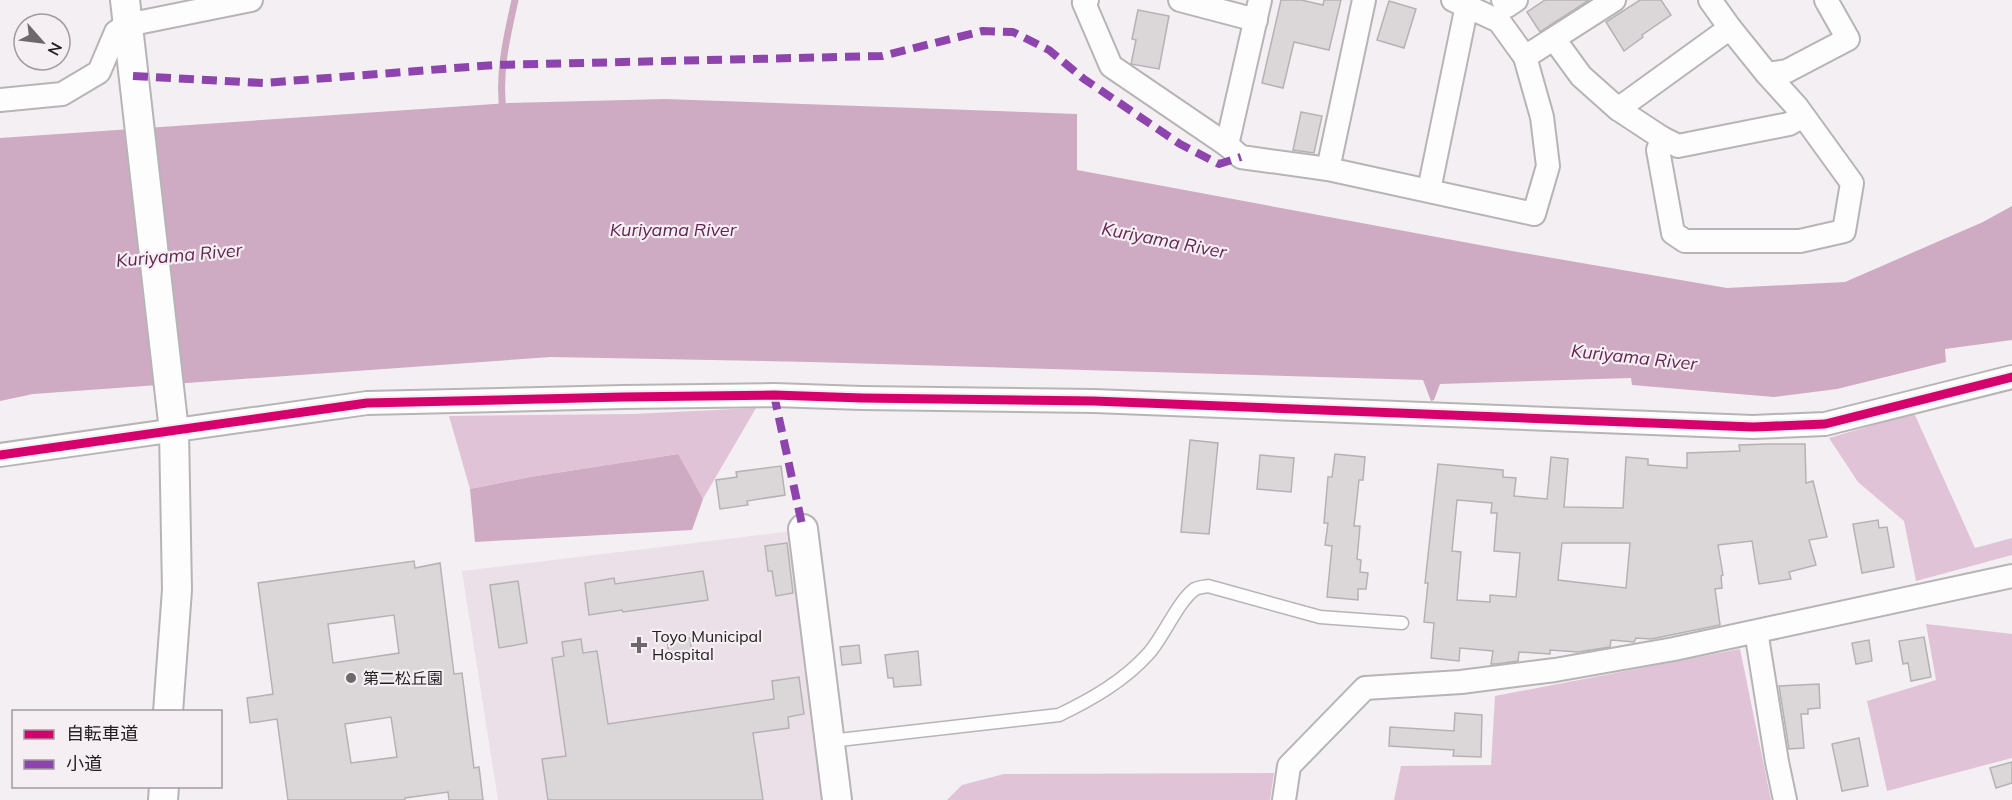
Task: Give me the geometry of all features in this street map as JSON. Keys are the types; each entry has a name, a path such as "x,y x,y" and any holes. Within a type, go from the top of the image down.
{"street":[{"path":"126,13 249,0"},
{"path":"1087,0 1084,3 1111,66 1227,145 1241,157 1328,169 1534,214 1548,166 1542,117 1525,57 1499,21 1460,2 1429,190"},
{"path":"1180,0 1258,10 1227,145"},
{"path":"1328,169 1364,0"},
{"path":"1503,0 1507,6 1516,0"},
{"path":"1525,57 1614,0"},
{"path":"1662,138 1658,150 1673,233 1685,241 1800,241 1844,231 1852,183 1803,116 1730,28 1710,0"},
{"path":"1767,74 1787,71 1848,39 1826,0"},
{"path":"0,100 62,94 99,72 126,13"},
{"path":"126,13 174,431 177,590 168,710"},
{"path":"1618,109 1730,28"},
{"path":"1554,39 1581,76 1618,109 1678,146 1789,124 1803,116"},
{"path":"0,455 367,403 774,395 862,399 1118,402 1753,427 1825,424 2012,376"},
{"path":"803,529 837,800"},
{"path":"1284,800 1289,766 1365,688 1461,682 1555,670 1753,633 2012,576"},
{"path":"1753,633 1757,637 1785,800"}],"lane":[{"path":"830,741 1059,715 1093,699 1118,682 1149,653 1196,588 1208,586 1320,617 1402,623"}],"shaded area":[{"path":"756,408 703,499 677,454 530,477 470,489 449,416 633,414"},
{"path":"1914,413 1975,548 2012,538 2012,555 1916,581 1904,521 1858,482 1829,438"},
{"name":"Toyo Municipal Hospital","path":"792,531 823,800 498,800 462,571"},
{"path":"1926,624 2012,634 2012,758 1887,791 1867,701 1936,680"},
{"path":"1740,649 1771,800 1394,800 1401,766 1491,765 1495,696"},
{"path":"1274,773 1270,800 947,800 962,785 1004,774"}],"water":[{"name":"Kuriyama River","path":"665,99 1077,114 1077,170 1512,251 1727,288 1845,282 1983,222 2012,206 2012,340 1945,349 1946,362 1837,389 1774,397 1632,385 1631,378 1440,384 1434,400 1431,401 1423,380 811,362 551,357 33,394 0,401 0,138 509,103"},
{"path":"678,454 703,499 692,530 475,542 470,489 530,477"}],"building":[{"path":"1281,0 1301,0 1323,5 1324,0 1341,0 1329,50 1294,42 1283,88 1262,83"},
{"path":"1545,0 1589,0 1540,32 1527,12"},
{"path":"1640,0 1661,0 1671,15 1624,51 1606,22"},
{"path":"1389,1 1416,9 1404,48 1377,40"},
{"path":"1138,10 1169,16 1159,69 1131,64 1136,40 1132,39"},
{"path":"1301,112 1322,116 1314,153 1293,150"},
{"path":"1190,440 1218,443 1209,534 1181,532"},
{"path":"1805,444 1806,483 1813,481 1827,537 1809,540 1816,565 1789,572 1791,579 1759,584 1752,541 1718,545 1723,575 1721,576 1722,588 1715,589 1720,625 1651,639 1636,638 1634,642 1611,640 1610,647 1578,652 1550,650 1550,654 1519,652 1518,661 1496,664 1491,664 1493,651 1460,648 1459,661 1431,658 1434,623 1424,622 1428,583 1425,583 1438,464 1503,470 1503,477 1516,478 1514,496 1547,499 1551,457 1568,459 1564,507 1623,508 1626,457 1648,459 1648,465 1687,468 1687,453 1740,451 1739,445","holes":["1457,500 1492,503 1491,513 1497,513 1494,551 1520,553 1516,597 1490,595 1490,602 1457,600 1461,552 1452,551","1562,543 1630,543 1626,588 1558,580"]},
{"path":"1335,454 1365,457 1363,480 1359,480 1354,526 1360,526 1357,559 1361,560 1360,572 1368,573 1366,589 1358,589 1358,600 1327,597 1332,546 1325,545 1328,523 1324,523 1328,477 1332,477"},
{"path":"1260,455 1294,458 1291,492 1257,489"},
{"path":"781,466 785,495 747,501 748,505 720,509 716,480 737,477 736,472"},
{"path":"1878,520 1879,528 1887,527 1894,567 1862,573 1853,524"},
{"path":"787,543 793,593 776,596 772,571 768,571 765,546"},
{"name":"第二松丘園","path":"414,561 415,568 440,563 454,674 462,673 474,768 479,767 483,800 449,800 448,792 405,798 405,800 288,800 277,719 250,723 247,698 273,694 258,583","holes":["394,615 399,653 333,663 328,624","391,717 397,757 351,763 345,724"]},
{"path":"703,571 708,600 589,615 585,583 614,578 615,584"},
{"path":"518,581 527,643 499,648 490,585"},
{"path":"1924,637 1931,677 1911,681 1908,663 1903,664 1899,641"},
{"path":"690,638 692,655 670,658 667,641"},
{"name":"Toyo Municipal Hospital","path":"581,639 583,653 597,651 608,724 774,699 772,681 799,677 804,714 788,717 789,728 753,733 763,800 548,800 542,759 566,756 552,658 564,656 562,642"},
{"path":"1869,640 1872,661 1856,664 1852,643"},
{"path":"859,645 861,663 842,665 840,647"},
{"path":"918,651 921,685 894,687 893,678 888,678 885,655"},
{"path":"1819,684 1820,708 1808,709 1808,714 1801,714 1804,748 1789,749 1779,686"},
{"path":"1455,713 1482,715 1481,757 1453,756 1454,750 1389,746 1390,727 1454,731"},
{"path":"1859,738 1868,786 1842,791 1832,744"},
{"path":"2012,762 2012,783 1996,788 1990,768"}],"waterway":[{"path":"503,110 502,68 515,0"}],"marked path":[{"path":"133,76 263,83 494,65 882,56 983,31 1013,32 1049,50 1084,79 1180,144 1219,164 1241,157"},
{"path":"774,395 803,529"}],"cycle path":[{"path":"0,455 367,403 623,397 774,395 1094,401 1753,427 1825,424 2012,377"}],"place":[{"name":"Toyo Municipal Hospital","path":"639,645"},
{"name":"第二松丘園","path":"351,678"}]}
